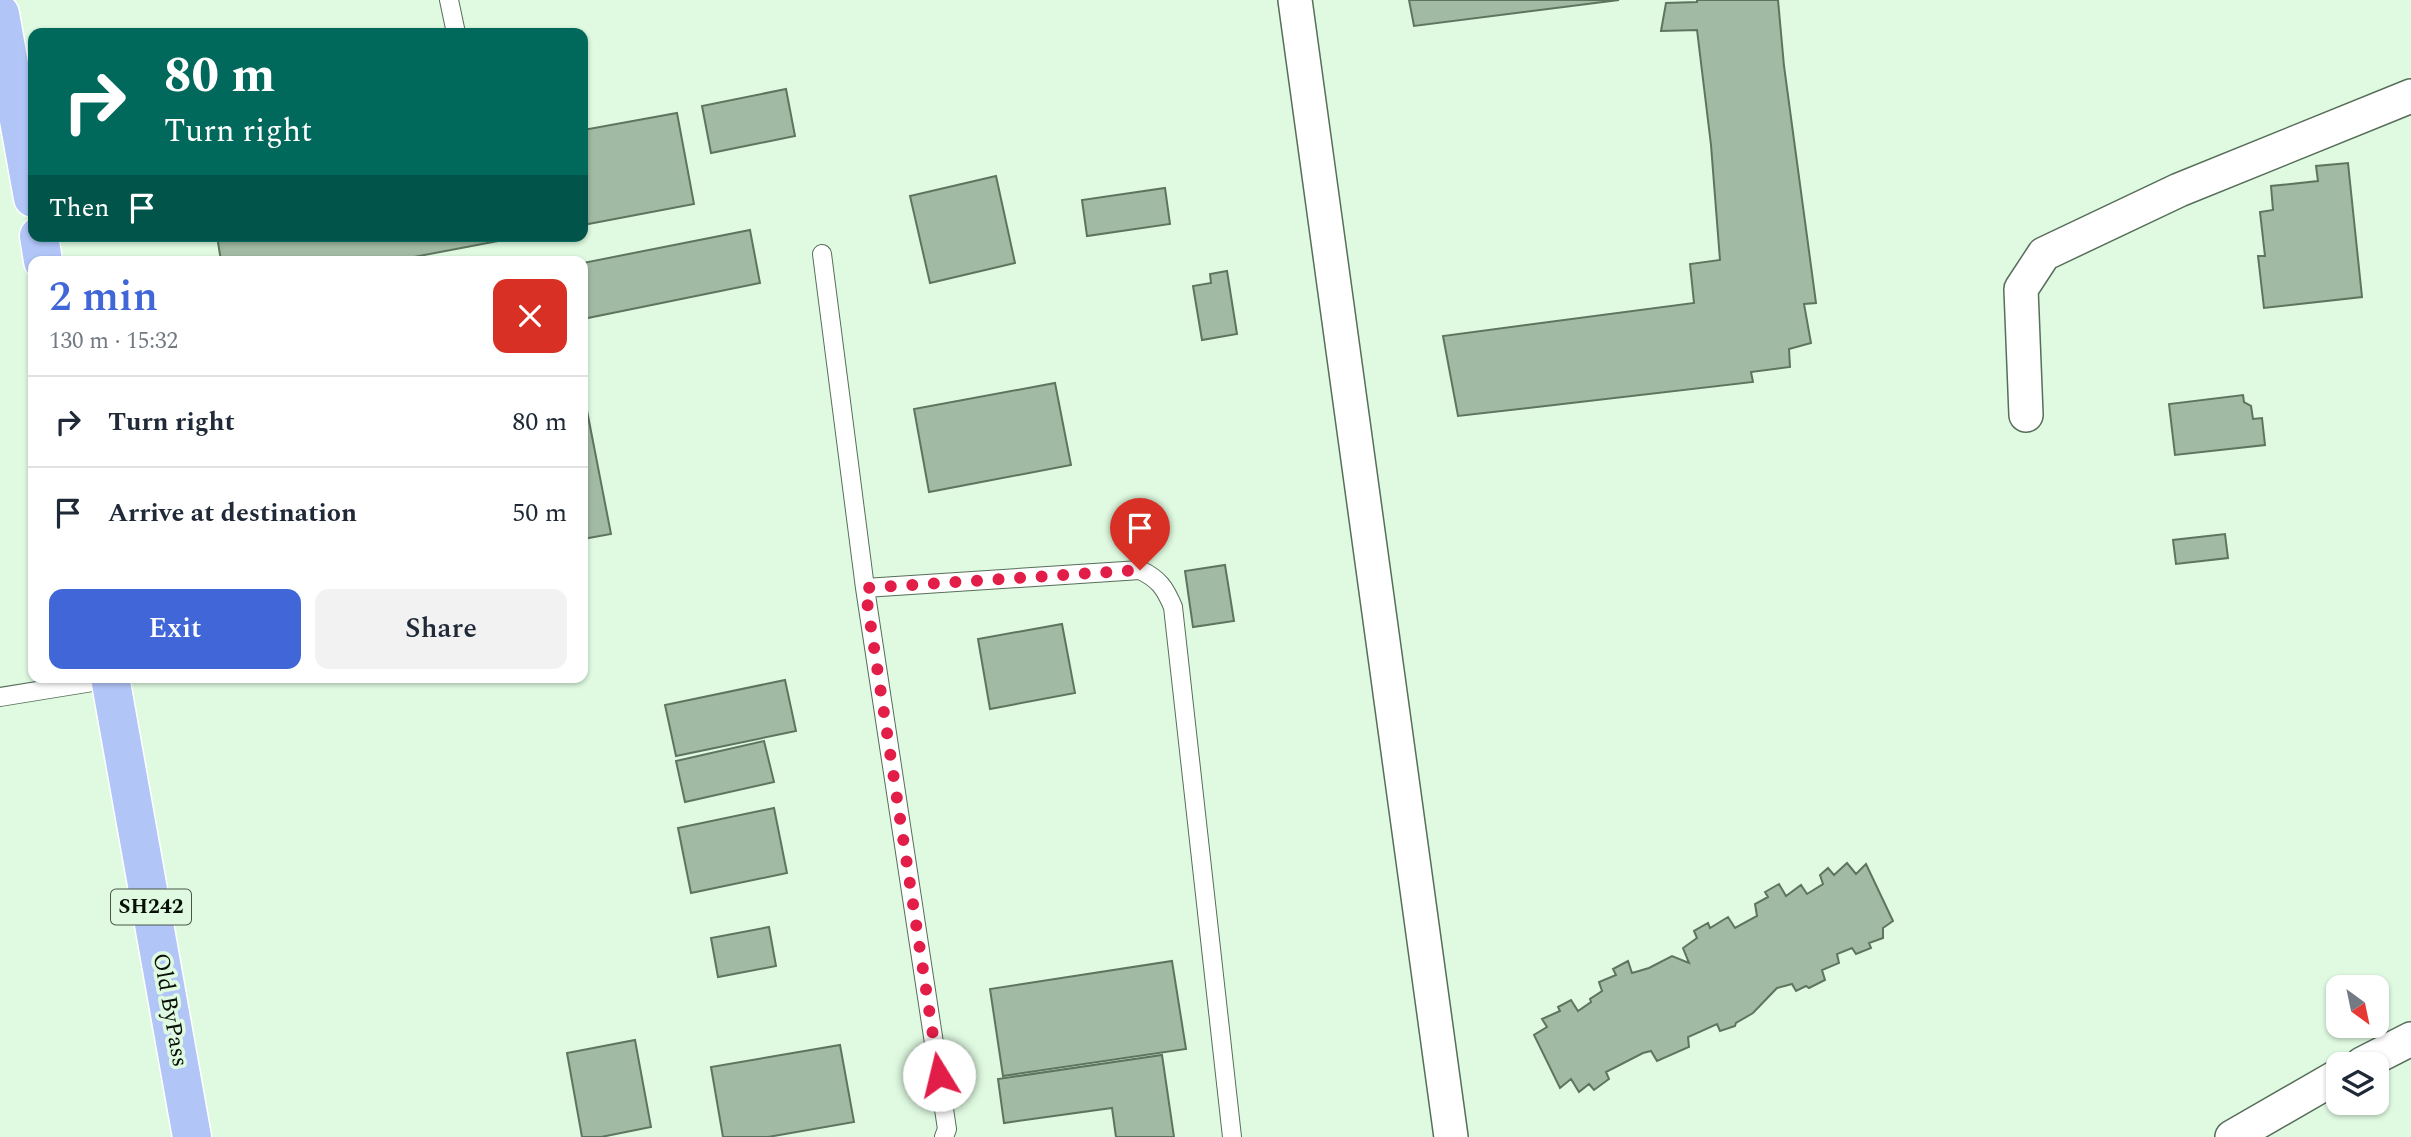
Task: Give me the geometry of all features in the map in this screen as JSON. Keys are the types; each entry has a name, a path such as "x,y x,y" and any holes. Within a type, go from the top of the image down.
{"main road":[{"path":"0,14 28,163"},
{"name":"Old ByPass","path":"111,683 192,1137"}],"street":[{"path":"1295,0 1451,1137"},
{"path":"2026,415 2021,289 2044,254 2179,190 2411,96"},
{"path":"2386,1052 2411,1039"},
{"path":"2232,1137 2326,1083"}],"lane":[{"path":"449,0 455,28"},
{"path":"822,254 865,588 947,1129 944,1137"},
{"path":"865,588 1140,570 1155,577 1165,588 1173,607 1232,1137"},
{"path":"0,697 81,683"}],"building":[{"path":"1409,0 1619,0 1414,26"},
{"path":"1697,0 1778,0 1784,66 1816,303 1804,304 1811,343 1789,349 1790,367 1751,372 1753,382 1458,416 1443,336 1694,303 1690,264 1720,260 1711,145 1697,30 1661,31 1666,3"},
{"path":"786,89 795,136 711,153 702,106"},
{"path":"677,113 694,204 588,224 588,129"},
{"path":"2348,163 2362,297 2264,308 2258,256 2265,256 2260,212 2273,210 2271,186 2318,181 2316,166"},
{"path":"996,176 1015,263 930,283 910,196"},
{"path":"1165,188 1170,224 1087,236 1082,200"},
{"path":"750,230 760,283 588,318 588,262"},
{"path":"218,242 493,242 419,256 220,256"},
{"path":"1227,271 1237,334 1202,340 1193,286 1211,283 1210,274"},
{"path":"1055,383 1071,465 929,492 914,409"},
{"path":"2243,395 2244,402 2251,406 2253,419 2262,418 2265,445 2175,455 2169,404"},
{"path":"588,416 611,534 588,538"},
{"path":"2225,534 2228,558 2176,564 2173,540"},
{"path":"1225,565 1234,621 1193,627 1185,571"},
{"path":"1062,624 1075,693 990,709 978,639"},
{"path":"785,680 796,731 676,756 665,705"},
{"path":"764,741 774,782 685,802 676,761"},
{"path":"774,808 787,873 691,893 678,828"},
{"path":"1847,863 1856,874 1866,864 1893,921 1883,928 1883,938 1869,943 1871,948 1856,954 1852,948 1837,954 1839,963 1822,970 1825,980 1809,988 1806,986 1796,991 1792,984 1777,988 1753,1013 1735,1026 1720,1031 1717,1024 1688,1037 1689,1047 1657,1061 1651,1051 1643,1053 1606,1072 1609,1079 1594,1090 1589,1084 1579,1092 1571,1079 1560,1088 1534,1035 1547,1027 1542,1019 1560,1011 1558,1007 1571,1000 1578,1011 1602,991 1599,982 1616,975 1613,969 1628,961 1632,973 1672,956 1689,963 1683,948 1697,938 1694,931 1708,923 1710,928 1728,917 1735,928 1757,916 1755,904 1768,897 1765,892 1779,884 1786,896 1801,885 1807,894 1823,884 1820,875 1828,868 1834,875"},
{"path":"769,927 776,966 718,977 711,938"},
{"path":"1172,961 1186,1049 1003,1076 990,989"},
{"path":"635,1040 651,1127 601,1137 582,1137 567,1053"},
{"path":"840,1045 854,1122 768,1137 723,1137 711,1067"},
{"path":"1162,1055 1174,1137 1116,1137 1112,1108 1004,1123 998,1079"}],"route":[{"path":"939,1075 865,588 1140,570"}]}
